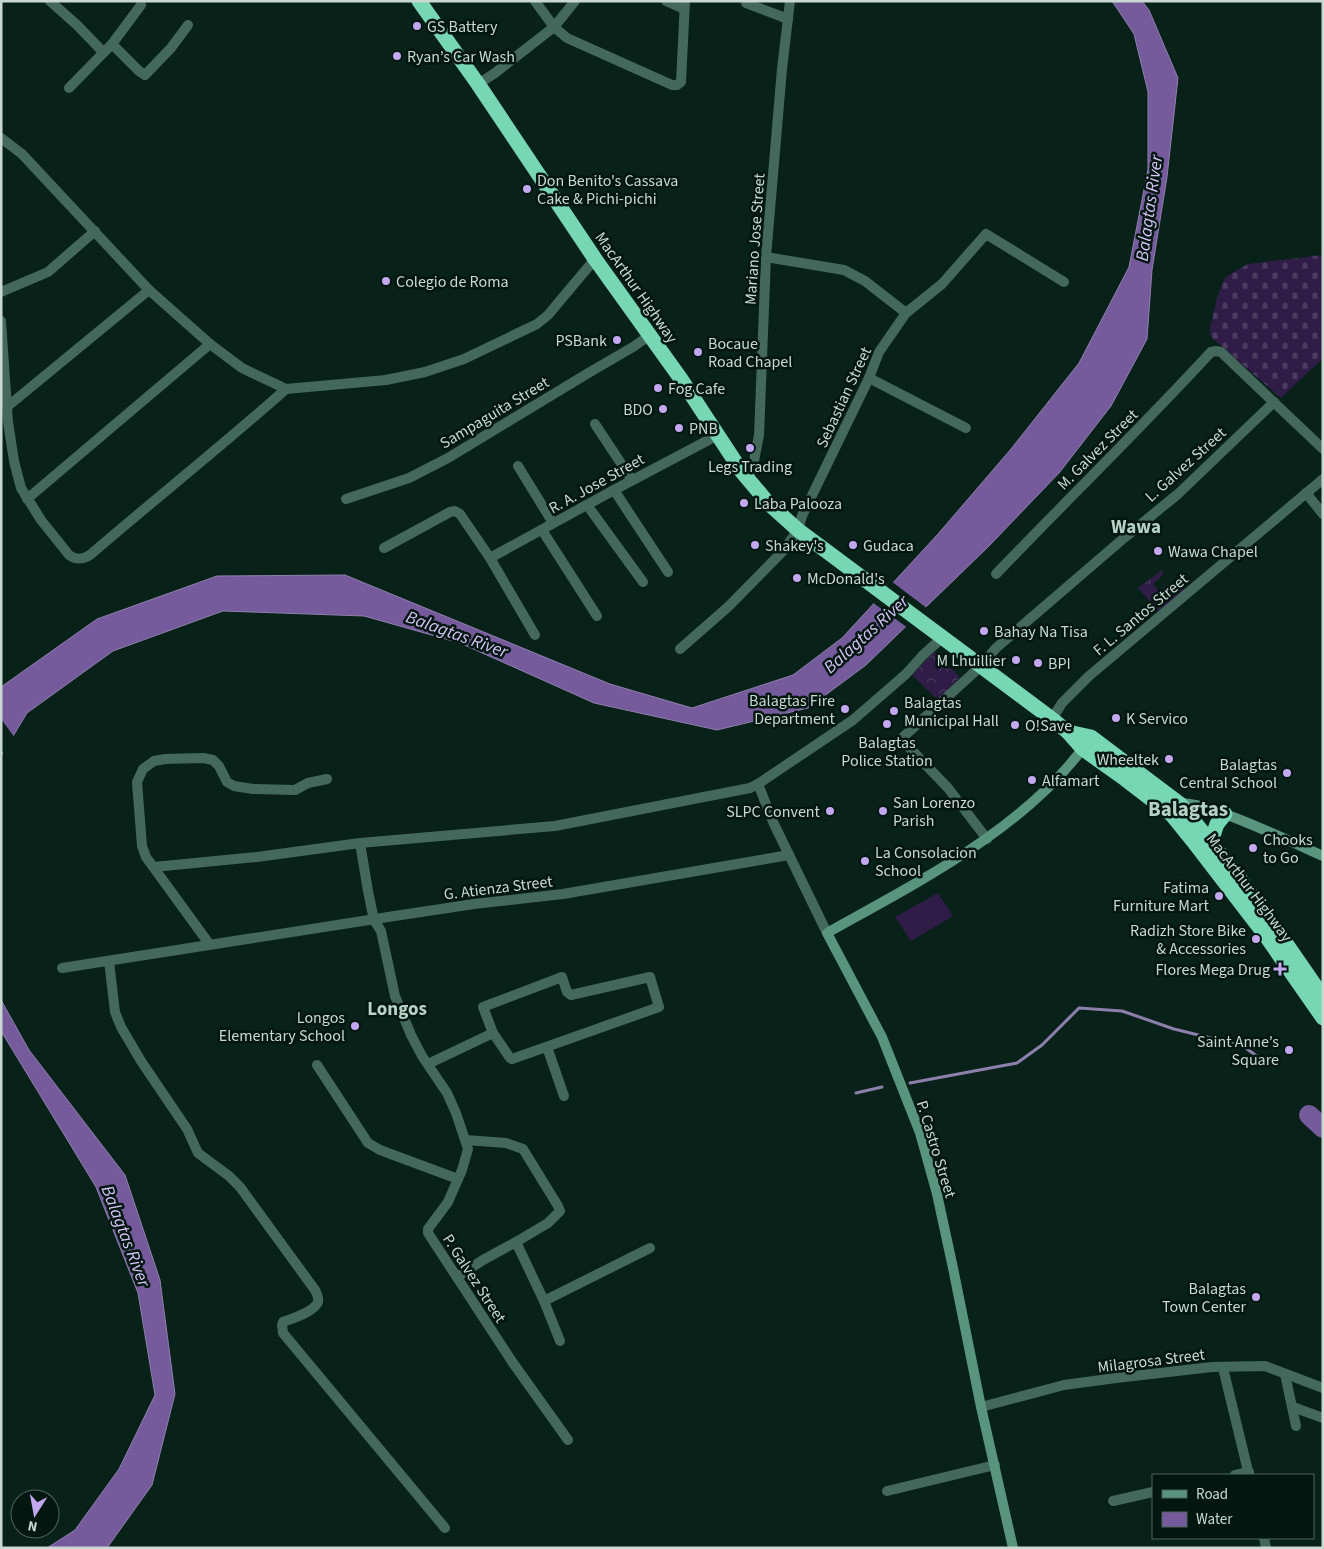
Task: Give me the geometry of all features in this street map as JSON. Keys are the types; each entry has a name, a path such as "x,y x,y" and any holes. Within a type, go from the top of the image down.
{"highway":[{"name":"MacArthur Highway","path":"419,1 478,84 595,259 650,335 718,436 769,504 798,530 867,582 1068,732 1087,743 1125,779 1176,810 1211,842 1276,929 1323,997"},
{"name":"MacArthur Highway","path":"1176,810 1193,841 1266,936 1323,1018"},
{"path":"1211,842 1217,824 1226,814"}],"street":[{"path":"50,1 103,52"},
{"path":"535,1 554,27 567,38 668,84 677,85 681,82 682,76 684,5 666,1"},
{"path":"478,84 495,74 554,27 575,1"},
{"name":"Mariano Jose Street","path":"748,478 754,461 758,435 766,257 782,69 790,1"},
{"path":"746,3 788,19"},
{"path":"69,88 112,44 141,5"},
{"path":"112,44 139,71 145,74 171,48 188,25"},
{"path":"1,138 22,154 149,290 210,344 242,368 286,389 386,380 425,372 464,359 537,324 548,314 595,259"},
{"path":"1,292 48,272 94,231"},
{"name":"Sebastian Street","path":"680,649 736,600 783,552 798,530 802,516 822,478 880,352 906,312 942,284 986,234 1064,282"},
{"path":"766,257 844,270 865,281 906,312"},
{"path":"8,406 149,290"},
{"path":"1,321 8,406 5,423 21,488 41,520 69,555 75,559 86,558 166,489 232,437 286,389"},
{"name":"Sampaguita Street","path":"346,499 409,478 448,458 634,347 650,335"},
{"path":"27,499 210,344"},
{"name":"M. Galvez Street","path":"996,574 1091,475 1159,408 1211,352 1221,352 1274,402"},
{"path":"869,378 966,428"},
{"path":"1274,402 1323,449"},
{"name":"L. Galvez Street","path":"987,839 948,788 901,739 982,666 996,648 1178,494 1274,402"},
{"path":"595,424 632,480"},
{"name":"R. A. Jose Street","path":"490,558 632,480 718,436"},
{"path":"518,466 553,523"},
{"name":"F. L. Santos Street","path":"1052,719 1062,703 1089,676 1323,479"},
{"path":"614,490 668,572"},
{"path":"1306,493 1323,514"},
{"path":"588,505 643,582"},
{"path":"384,548 450,512 456,511 490,558 535,635"},
{"path":"542,530 597,616"},
{"path":"154,867 257,857 360,843 564,825 733,792 758,784 853,720 906,674 923,655 937,634"},
{"path":"827,933 987,839 1047,789 1073,763 1087,743"},
{"path":"210,945 146,857 142,846 137,782 143,768 154,761 165,759 203,758 212,760 219,766 227,782 234,786 253,789 295,790 308,783 327,779"},
{"name":"P. Castro Street","path":"758,784 789,855 827,933 882,1037 920,1133 937,1194 1013,1548"},
{"path":"1176,810 1187,802 1226,814 1323,856"},
{"name":"P. Galvez Street","path":"360,843 374,920 381,931 395,996 422,1056 447,1093 468,1148 448,1202 428,1229 431,1238 513,1364 568,1440"},
{"name":"G. Atienza Street","path":"62,968 474,904 563,894 789,855"},
{"path":"109,961 115,1012 121,1027 141,1061 187,1129 198,1153 229,1176 240,1187 316,1290 317,1303 312,1309 283,1322 283,1333 445,1528"},
{"path":"562,977 567,992 571,995 650,977 659,1006 547,1047 512,1059 493,1033 483,1007 562,977"},
{"path":"428,1064 493,1033"},
{"path":"547,1047 564,1096"},
{"path":"317,1066 368,1143 380,1150 458,1179"},
{"path":"457,1277 482,1260 516,1242 555,1217 560,1211 523,1149 506,1143 466,1140"},
{"path":"516,1242 544,1301 560,1341"},
{"path":"544,1301 650,1248"},
{"name":"Milagrosa Street","path":"982,1407 1064,1386 1170,1371 1223,1368 1265,1366 1323,1388"},
{"path":"1223,1368 1249,1474"},
{"path":"1285,1374 1296,1426"},
{"path":"1293,1407 1323,1418"},
{"path":"887,1491 995,1465"},
{"path":"1112,1501 1152,1492"}],"green space":[{"path":"1323,255 1323,358 1281,398 1211,337 1210,328 1217,298 1225,277 1248,264"},
{"path":"1162,570 1163,575 1153,584 1159,591 1170,583 1174,587 1180,581 1187,589 1160,613 1138,588"},
{"path":"934,652 960,677 938,700 912,675"},
{"path":"938,893 953,916 911,941 895,917"}],"water":[{"name":"Balagtas River","path":"1112,1 1142,1 1149,10 1178,78 1167,177 1152,270 1147,339 1111,406 1059,473 989,546 866,665 808,708 717,730 594,703 460,643 364,616 223,611 113,651 27,713 1,756 1,687 97,619 217,576 345,575 610,684 692,708 793,675 842,638 938,534 1011,449 1079,363 1129,267 1148,169 1148,92 1134,34"},
{"name":"Balagtas River","path":"1,1000 29,1050 125,1175 160,1280 175,1394 152,1485 107,1548 47,1548 75,1530 119,1469 155,1395 138,1293 96,1187 1,1031"}],"pier":[{"path":"891,581 928,609 908,628 872,602"},
{"path":"1,719 15,738 5,755 1,750"}],"waterway":[{"path":"910,1083 1017,1063 1042,1045 1079,1008 1122,1011 1174,1029 1243,1046 1269,1065"},
{"path":"856,1093 882,1087"},
{"path":"1309,1115 1323,1128"}],"place":[{"name":"GS Battery","path":"417,26"},
{"name":"Ryan’s Car Wash","path":"397,56"},
{"name":"Don Benito's Cassava Cake & Pichi-pichi","path":"527,189"},
{"name":"Colegio de Roma","path":"386,281"},
{"name":"PSBank","path":"617,340"},
{"name":"Bocaue Road Chapel","path":"698,352"},
{"name":"Fog Cafe","path":"658,388"},
{"name":"BDO","path":"663,409"},
{"name":"PNB","path":"679,428"},
{"name":"Legs Trading","path":"750,448"},
{"name":"Laba Palooza","path":"744,503"},
{"name":"Shakey's","path":"755,545"},
{"name":"Gudaca","path":"853,545"},
{"name":"Wawa Chapel","path":"1158,551"},
{"name":"McDonald's","path":"797,578"},
{"name":"Bahay Na Tisa","path":"984,631"},
{"name":"M Lhuillier","path":"1016,660"},
{"name":"BPI","path":"1038,663"},
{"name":"Balagtas Fire Department","path":"845,709"},
{"name":"Balagtas Municipal Hall","path":"894,711"},
{"name":"K Servico","path":"1116,718"},
{"name":"Balagtas Police Station","path":"887,724"},
{"name":"O!Save","path":"1015,725"},
{"name":"Wheeltek","path":"1169,759"},
{"name":"Balagtas Central School","path":"1287,773"},
{"name":"Alfamart","path":"1032,780"},
{"name":"SLPC Convent","path":"830,811"},
{"name":"San Lorenzo Parish","path":"883,811"},
{"name":"Chooks to Go","path":"1253,848"},
{"name":"La Consolacion School","path":"865,861"},
{"name":"Fatima Furniture Mart","path":"1219,896"},
{"name":"Radizh Store Bike & Accessories","path":"1256,939"},
{"name":"Flores Mega Drug","path":"1280,969"},
{"name":"Longos Elementary School","path":"355,1026"},
{"name":"Saint Anne’s Square","path":"1289,1050"},
{"name":"Balagtas Town Center","path":"1256,1297"}],"district":[{"name":"Wawa","path":"1136,526"},
{"name":"Balagtas","path":"1188,809"},
{"name":"Longos","path":"397,1008"}]}
